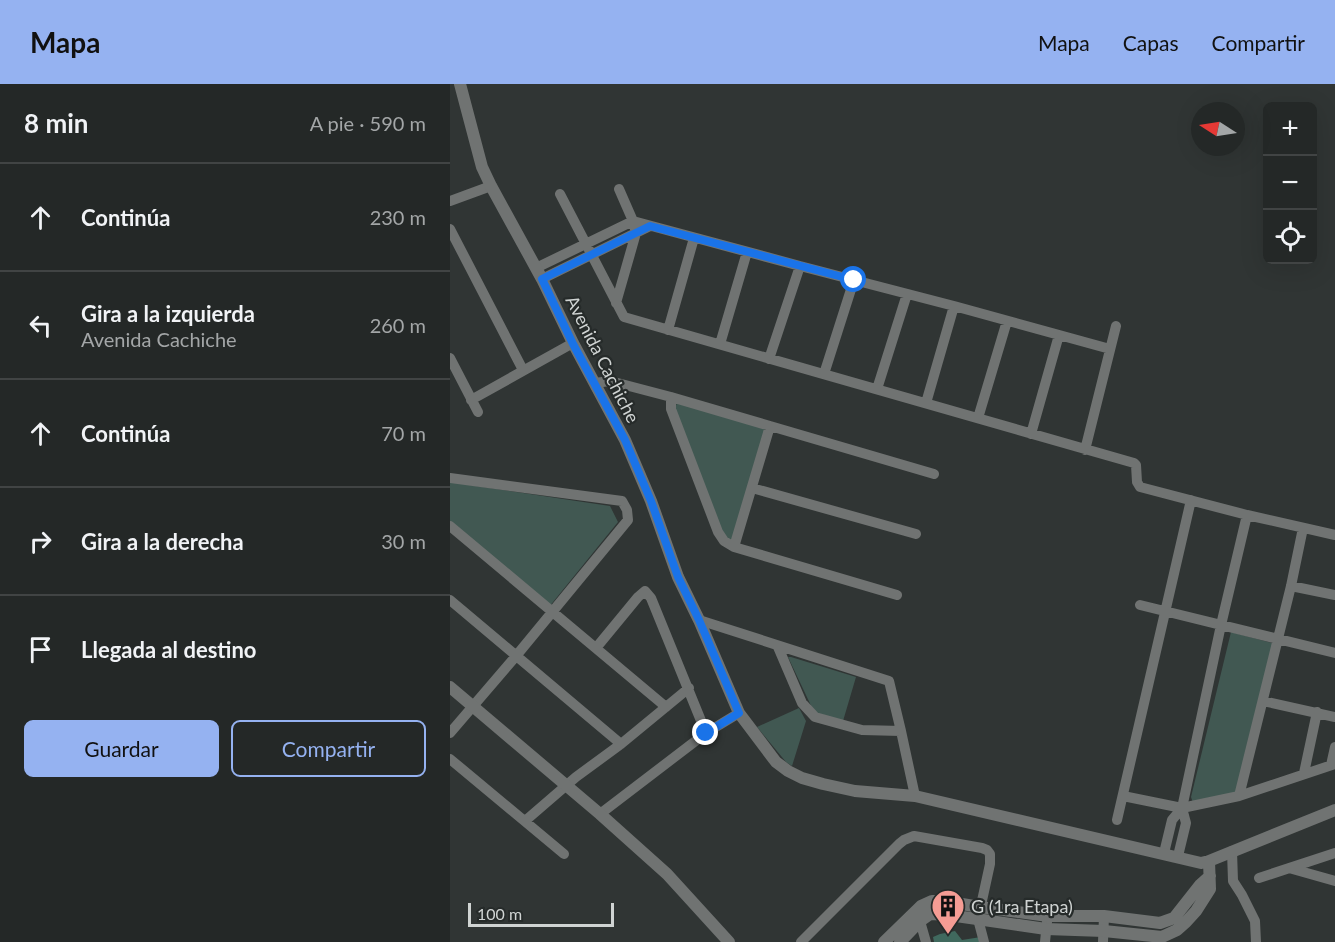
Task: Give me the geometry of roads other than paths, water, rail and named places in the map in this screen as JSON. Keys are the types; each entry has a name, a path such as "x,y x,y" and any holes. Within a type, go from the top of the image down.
{"street":[{"name":"Avenida Cachiche","path":"460,84 482,167 490,186 539,274 573,344 625,440 651,501 678,577 739,713 776,762 802,778 855,791 915,796 1112,843 1201,862 1209,861"},
{"path":"450,201 490,186"},
{"path":"616,303 636,233 619,189"},
{"path":"560,194 624,317 1134,463 1140,488 1335,536"},
{"path":"539,274 586,244 633,221 1110,350"},
{"path":"539,274 592,255 650,226"},
{"path":"450,229 523,370"},
{"path":"668,330 694,238"},
{"path":"720,344 747,252"},
{"path":"769,359 800,266"},
{"path":"824,374 854,280"},
{"path":"877,389 907,294"},
{"path":"926,403 954,306"},
{"path":"978,418 1007,321"},
{"path":"1085,450 1116,326"},
{"path":"1031,434 1059,335"},
{"path":"471,400 573,344"},
{"path":"450,358 478,412"},
{"path":"595,383 610,381 671,397 934,474"},
{"path":"671,397 672,409 718,532 724,541 734,547 897,595"},
{"path":"734,547 770,426"},
{"path":"450,478 622,501 627,510 628,520 450,733"},
{"path":"752,488 915,534"},
{"path":"1117,820 1191,500"},
{"path":"1178,856 1186,823 1182,808 1246,515"},
{"path":"450,526 666,707"},
{"path":"1239,796 1291,586 1303,528"},
{"path":"1291,586 1335,595"},
{"path":"596,648 645,591 651,598 706,733"},
{"path":"450,600 621,744"},
{"path":"1140,604 1335,653"},
{"path":"699,620 889,681 915,796"},
{"path":"778,647 802,703 814,717 862,730 901,731"},
{"path":"450,687 667,874 729,942"},
{"path":"525,821 689,688"},
{"path":"1263,700 1335,717"},
{"path":"1304,773 1317,712"},
{"path":"600,814 706,733 739,713"},
{"path":"1123,796 1182,808 1239,796 1333,765 1335,747"},
{"path":"450,759 564,854"},
{"path":"1164,853 1172,820 1182,808"},
{"path":"979,913 1045,936 1103,936 1162,940 1177,930 1196,911 1210,889 1209,861 1335,810"},
{"path":"801,942 899,844 914,836 982,848 990,854 990,864 979,913 984,942"},
{"path":"1232,851 1233,881 1255,921 1256,942"},
{"path":"1259,878 1335,853"},
{"path":"1289,868 1335,881"},
{"path":"884,942 917,917 930,914 1104,916 1160,923 1174,918 1210,876"},
{"path":"1045,936 1048,916"},
{"path":"1103,936 1104,916"},
{"path":"900,942 917,917"},
{"path":"917,917 926,942"},
{"path":"1160,923 1162,940"}],"place":[{"name":"G (1ra Etapa)","path":"948,935"}]}
